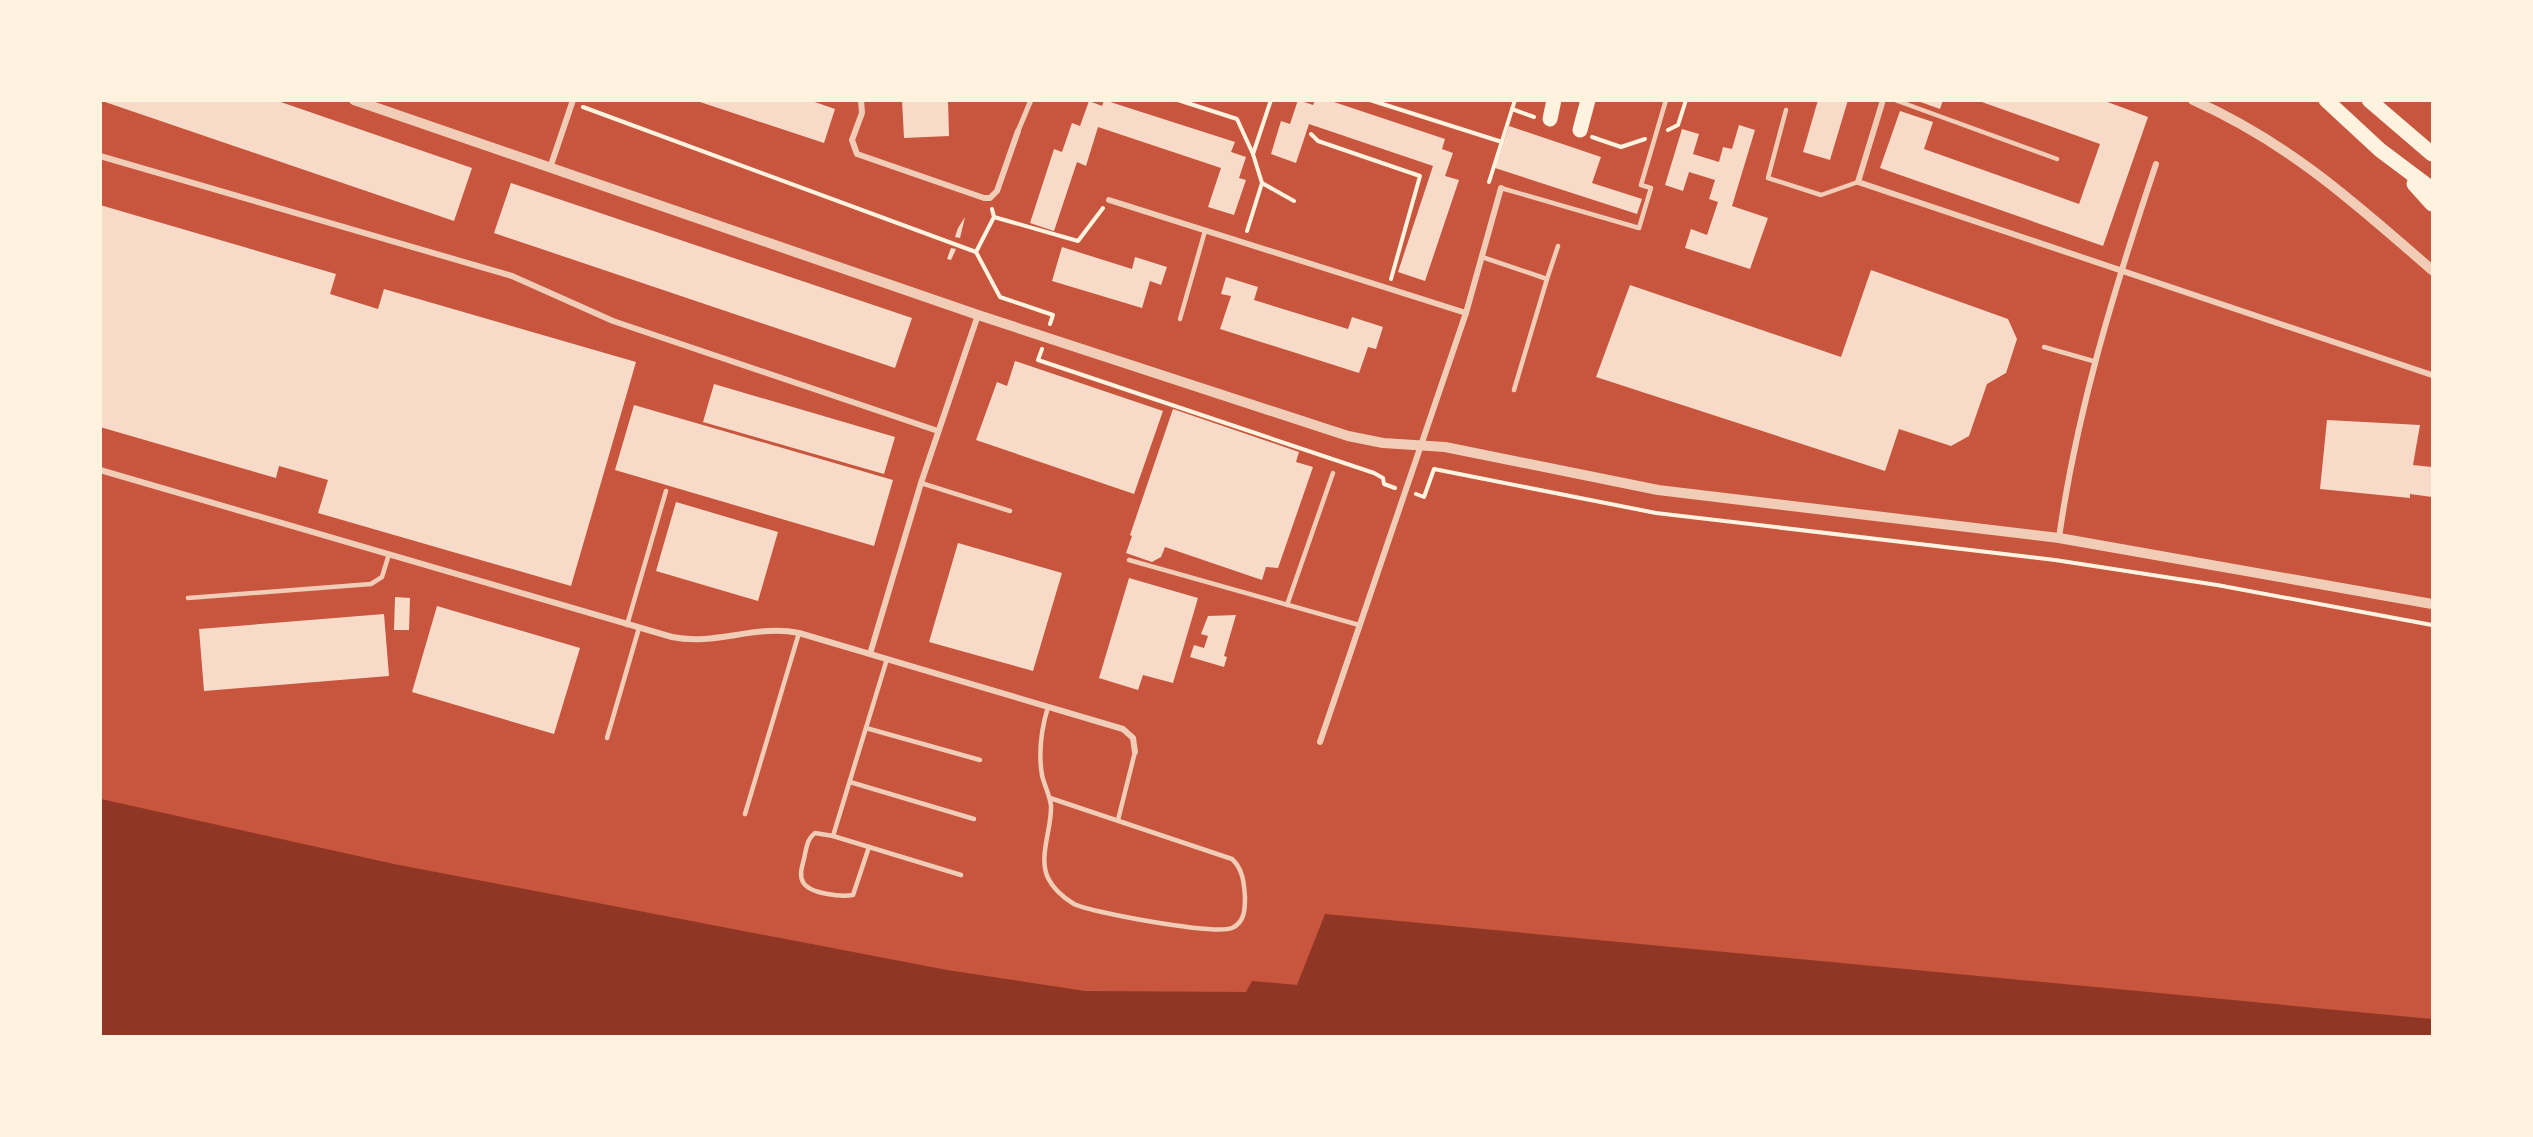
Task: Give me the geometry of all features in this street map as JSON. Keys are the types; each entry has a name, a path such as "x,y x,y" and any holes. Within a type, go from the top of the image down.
{"main road":[{"path":"1584,133 1588,100"},
{"path":"2326,100 2433,204"},
{"path":"2369,100 2431,152"},
{"path":"1547,120 1553,102"},
{"path":"2380,150 2433,189"}],"street":[{"path":"354,100 978,315 1313,426 1383,443 1445,447 1658,490 2059,538 2433,604"},
{"path":"550,168 573,100"},
{"path":"861,100 862,113 852,141 857,154 978,196 990,198 996,191 1031,100"},
{"path":"1883,100 1858,182 2120,272 2433,375"},
{"path":"2193,100 2237,121 2286,150 2337,188 2433,270"},
{"path":"100,156 512,276 613,321 938,430"},
{"path":"2059,538 2068,469 2093,361 2156,164"},
{"path":"1320,742 1466,313 1500,191"},
{"path":"1109,200 1466,313"},
{"path":"870,654 921,483 978,315"},
{"path":"100,470 639,628 692,640 770,631 799,633 1123,729 1132,738 1135,752"}],"lane":[{"path":"1500,191 1640,228 1651,188 1641,185 1666,100"},
{"path":"1895,100 2057,159"},
{"path":"1786,110 1768,178 1821,195 1858,182"},
{"path":"1180,319 1205,231"},
{"path":"1514,390 1558,246"},
{"path":"1482,257 1547,279"},
{"path":"2043,347 2093,361"},
{"path":"1287,605 1333,472"},
{"path":"921,483 1010,511"},
{"path":"627,625 666,490"},
{"path":"188,598 371,584 382,577 389,554"},
{"path":"1129,560 1359,625"},
{"path":"607,738 639,628"},
{"path":"745,814 799,633"},
{"path":"833,836 887,659"},
{"path":"1048,707 1040,747 1042,772 1050,798 1045,868 1048,878 1066,899 1084,907 1172,925 1225,929 1240,922 1244,914 1244,888 1238,865 1232,859 1050,798"},
{"path":"866,728 980,760"},
{"path":"1118,820 1135,752"},
{"path":"850,783 974,819"},
{"path":"869,847 853,895 842,896 813,890 803,882 801,876 808,842 815,833 833,836 961,874"}],"path":[{"path":"1178,100 1237,119 1253,154 1262,183 1243,243"},
{"path":"1253,154 1271,100"},
{"path":"1370,100 1502,142"},
{"path":"1500,191 1489,182 1515,100"},
{"path":"1584,133 1621,147 1656,136 1678,125 1686,100"},
{"path":"1512,109 1547,120"},
{"path":"601,114 976,252 994,218 990,198"},
{"path":"1311,134 1318,141 1420,176 1388,290"},
{"path":"1262,183 1294,201"},
{"path":"994,218 1078,241 1109,200"}],"shaded area":[{"path":"101,799 394,864 947,970 1085,991 1246,992 1252,981 1297,985 1325,914 2432,1019 2432,1036 101,1036"}],"building":[{"path":"275,100 472,168 454,221 102,101"},
{"path":"809,100 835,109 824,143 697,101"},
{"path":"902,100 948,100 949,136 904,138"},
{"path":"1104,100 1235,142 1231,152 1246,157 1239,178 1246,180 1234,215 1208,207 1221,168 1098,127 1086,166 1077,162 1054,231 1030,223 1054,149 1062,152 1072,123 1080,126 1089,101 1102,106"},
{"path":"1298,100 1313,105 1315,100 1328,100 1445,139 1442,149 1453,153 1445,176 1459,180 1425,281 1398,272 1433,166 1309,124 1296,163 1271,154 1281,121 1290,124"},
{"path":"1818,100 1848,100 1830,160 1803,152"},
{"path":"1915,100 1943,100 1940,109"},
{"path":"1976,100 2102,100 2148,117 2103,246 1880,168 1900,111 1933,122 1924,149 2079,204 2100,144"},
{"path":"1739,125 1755,130 1732,206 1768,218 1750,269 1685,248 1691,229 1707,235 1718,202 1709,199 1715,180 1689,172 1683,191 1665,185 1682,129 1699,134 1693,154 1719,162 1723,147 1732,149"},
{"path":"1509,126 1601,157 1592,183 1642,199 1637,214 1495,168"},
{"path":"511,183 912,318 895,368 494,233"},
{"path":"100,205 336,274 330,294 378,309 384,289 636,362 571,586 318,513 328,480 279,466 276,478 100,427"},
{"path":"965,217 960,238 955,237 958,228"},
{"path":"1062,247 1132,269 1135,257 1167,267 1161,285 1150,281 1142,308 1052,281"},
{"path":"951,248 956,249 951,260 947,259"},
{"path":"1871,270 2008,319 2017,339 2006,373 1987,384 1969,436 1951,446 1899,429 1885,471 1596,377 1630,285 1841,357"},
{"path":"1226,277 1258,287 1254,300 1348,329 1352,317 1383,327 1376,349 1368,347 1359,373 1220,329 1231,296 1221,294"},
{"path":"1015,361 1163,411 1134,494 976,440 997,382 1007,386"},
{"path":"714,384 895,437 884,474 703,422"},
{"path":"634,405 893,480 874,546 615,470"},
{"path":"1173,409 1299,452 1296,462 1313,467 1278,568 1266,567 1262,580 1165,547 1161,557 1152,562 1126,553"},
{"path":"2327,420 2420,425 2413,465 2432,467 2432,497 2410,494 2410,498 2320,489"},
{"path":"676,502 778,532 758,601 656,571"},
{"path":"958,543 1062,573 1033,671 929,642"},
{"path":"1129,578 1198,598 1173,683 1143,675 1138,690 1099,678"},
{"path":"395,597 410,598 409,630 394,630"},
{"path":"437,606 580,648 554,734 412,692"},
{"path":"384,614 389,676 204,691 199,629"},
{"path":"1236,615 1224,656 1227,657 1224,667 1190,657 1194,645 1204,648 1208,636 1201,634 1208,616"}]}
